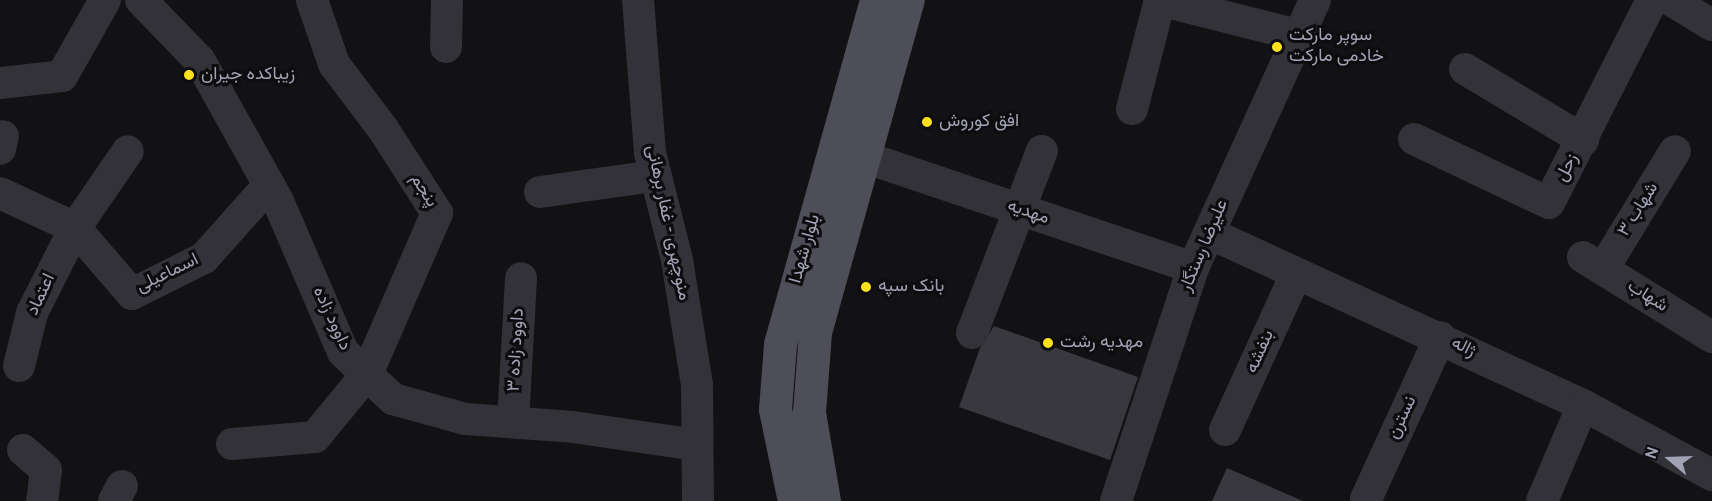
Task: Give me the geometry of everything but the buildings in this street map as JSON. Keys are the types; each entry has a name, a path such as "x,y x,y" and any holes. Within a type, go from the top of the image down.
{"main road":[{"name":"بلوار شهدا","path":"824,501 809,412 815,332 876,0"},
{"name":"بلوار شهدا","path":"794,501 775,409 780,344 908,0"}],"street":[{"path":"0,83 62,76 105,0"},
{"name":"پنجم","path":"312,0 331,54 437,213 367,374"},
{"path":"446,47 447,0"},
{"name":"منوچهری - غفار برهانی","path":"638,0 654,176 677,260 697,385 696,445 699,501"},
{"path":"1132,109 1159,0 1246,11 1301,36"},
{"name":"علیرضا رستگار","path":"1116,501 1193,268 1301,36 1315,0"},
{"name":"زحل","path":"1414,139 1550,203 1652,0"},
{"path":"1671,0 1712,25"},
{"name":"داوود زاده","path":"153,6 200,61 269,185 343,352 393,399 465,419 513,422 696,445"},
{"path":"1466,69 1583,140"},
{"name":"اعتماد","path":"19,366 32,314 75,228 128,151"},
{"path":"972,333 1042,151"},
{"name":"شهاب ۳","path":"1593,263 1675,151"},
{"name":"مهدیه","path":"849,154 1193,268"},
{"path":"540,192 654,176"},
{"name":"اسماعیلی","path":"0,193 75,228 132,294 204,258 269,185"},
{"name":"ژاله","path":"1209,232 1583,405 1712,475"},
{"name":"شهاب","path":"1593,263 1712,338"},
{"name":"بنفشه","path":"1225,430 1296,274"},
{"name":"داوود زاده ۳","path":"513,422 521,278"},
{"name":"نسترن","path":"1366,498 1440,337"},
{"path":"232,444 315,437 367,374"},
{"path":"1542,501 1583,405"},
{"path":"23,450 46,470 42,501"}],"place":[{"name":"سوپر مارکت خادمی مارکت","path":"1277,47"},
{"name":"زیباکده جیران","path":"189,75"},
{"name":"افق کوروش","path":"927,122"},
{"name":"بانک سپه","path":"866,287"},
{"name":"مهدیه رشت","path":"1048,343"}]}
